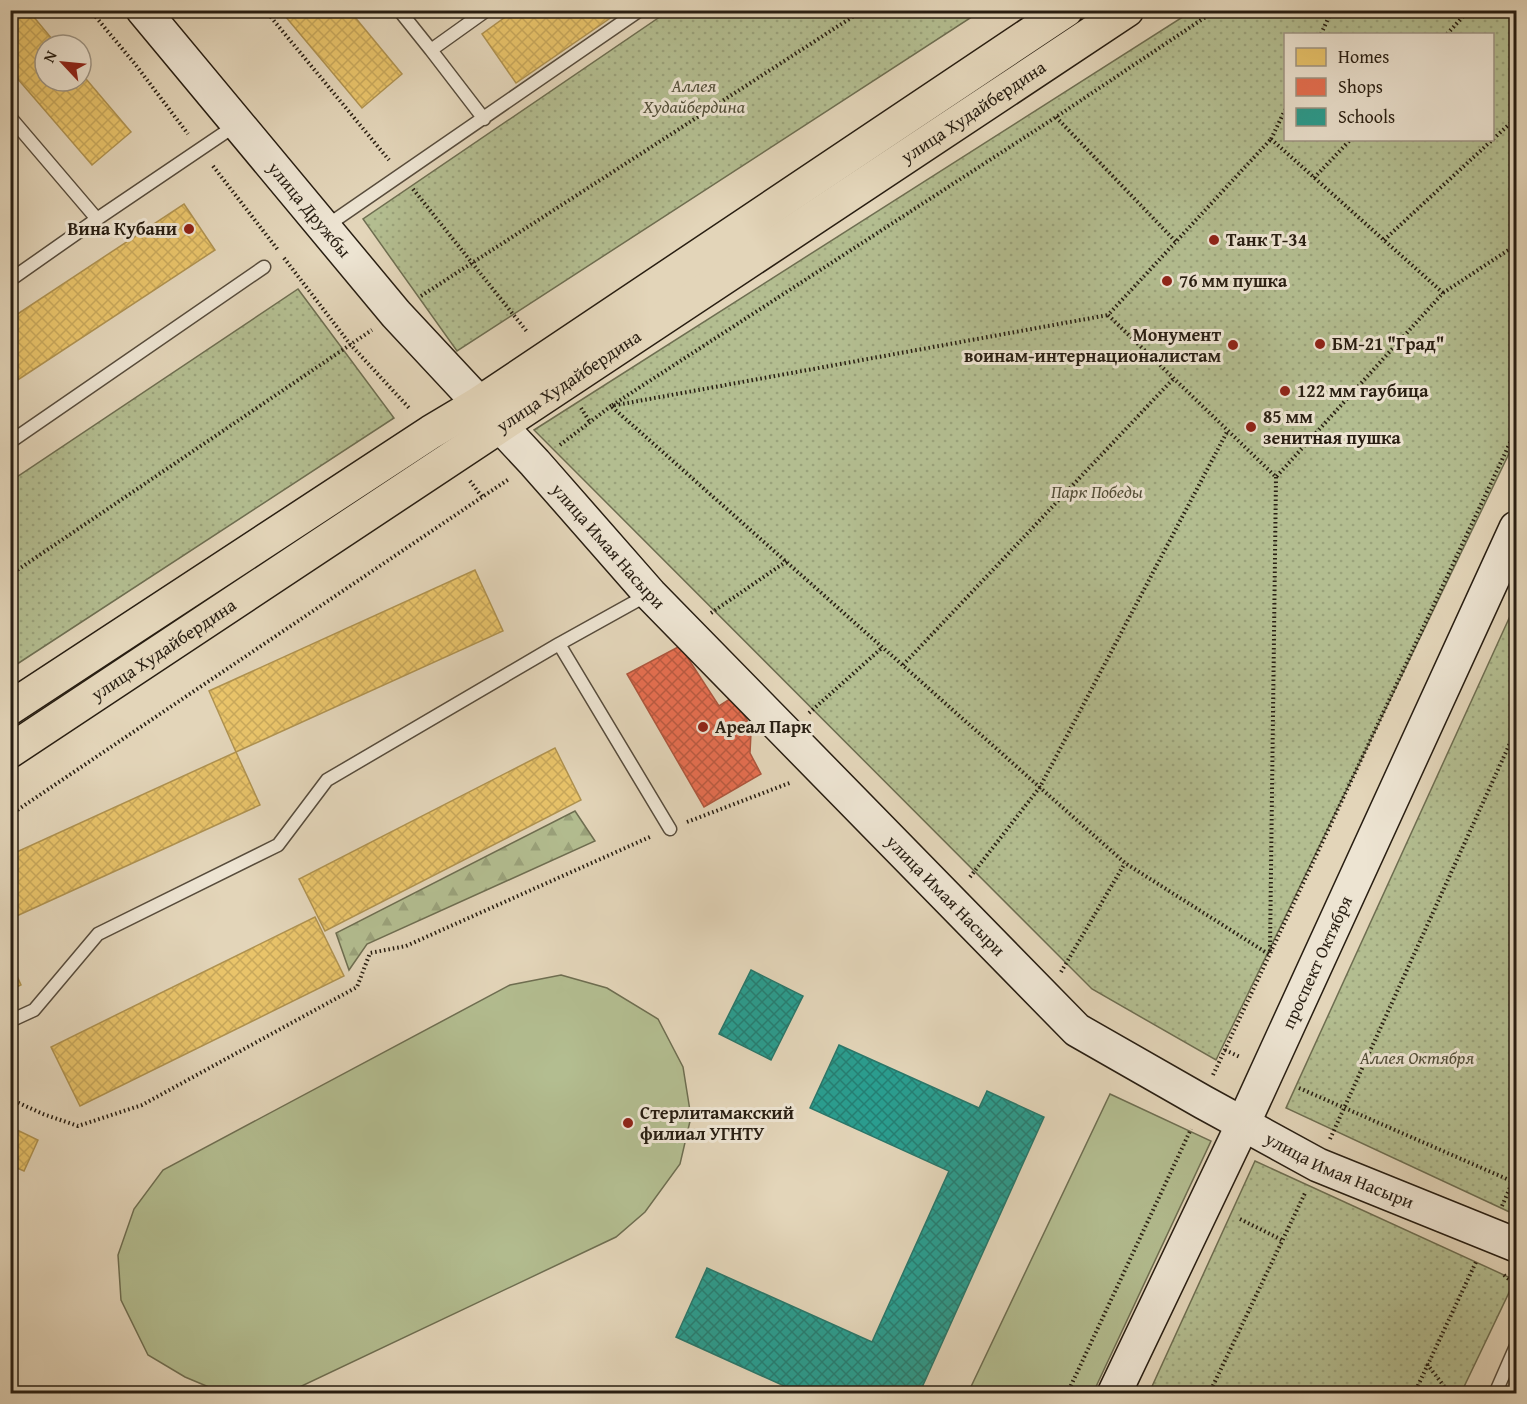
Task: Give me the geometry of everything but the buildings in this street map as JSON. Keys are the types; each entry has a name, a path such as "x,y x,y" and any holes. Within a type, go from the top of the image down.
{"main road":[{"name":"улица Дружбы","path":"143,10 396,314 478,404"},
{"name":"улица Худайбердина","path":"10,708 431,432 478,404 1066,10"},
{"name":"улица Худайбердина","path":"10,751 1127,10"},
{"name":"улица Имая Насыри","path":"478,404 650,594 1077,1030 1318,1165 1516,1245"},
{"name":"проспект Октября","path":"1114,1394 1243,1124 1516,528"}],"lane":[{"path":"399,10 484,119"},
{"path":"431,50 486,10"},
{"path":"324,228 640,10"},
{"path":"10,117 97,219"},
{"path":"10,280 237,125"},
{"path":"10,442 264,267"},
{"path":"10,1021 34,1010 98,934 278,845 327,780 559,644 650,594"},
{"path":"559,644 670,829"},
{"path":"1495,1394 1516,1346"}],"path":[{"path":"90,10 135,64 350,344"},
{"path":"265,10 402,175 530,336"},
{"path":"418,298 863,10"},
{"path":"558,446 611,406 1056,117 1216,10"},
{"path":"1321,33 1332,10"},
{"path":"1448,33 1469,10"},
{"path":"611,406 1108,315 1271,140 1284,112"},
{"path":"1056,117 1176,242"},
{"path":"1494,138 1516,118"},
{"path":"1271,140 1443,292"},
{"path":"1314,178 1349,141"},
{"path":"1384,240 1491,141"},
{"path":"1270,954 1276,477 1443,292 1516,244"},
{"path":"1108,315 1276,477"},
{"path":"10,575 375,328"},
{"path":"903,665 1174,378"},
{"path":"611,406 1125,863 1270,954"},
{"path":"951,901 1040,787 1228,429"},
{"path":"1067,1394 1516,430"},
{"path":"10,815 514,476"},
{"path":"468,478 483,498"},
{"path":"686,630 787,561"},
{"path":"786,733 883,647"},
{"path":"1329,1141 1516,730"},
{"path":"10,1099 42,1114 78,1126 142,1105 357,987 370,953 406,946 670,829 822,770"},
{"path":"1046,998 1125,863"},
{"path":"1299,1088 1516,1183"},
{"path":"1209,1394 1307,1189 1317,1195"},
{"path":"1240,1219 1282,1240"},
{"path":"1414,1394 1476,1262 1466,1257"},
{"path":"1427,1364 1450,1394"}],"green space":[{"name":"Аллея Худайбердина","path":"670,10 981,11 457,351 363,219"},
{"name":"Парк Победы","path":"1192,11 1516,11 1516,439 1216,1060 1092,989 534,430"},
{"path":"298,289 394,418 11,668 11,481"},
{"name":"Аллея Октября","path":"1516,603 1516,1215 1286,1108"},
{"path":"575,811 595,841 367,944 349,970 336,933"},
{"path":"561,975 607,988 658,1019 683,1067 691,1117 680,1164 645,1212 616,1237 287,1393 223,1393 185,1377 148,1355 121,1300 118,1255 134,1209 163,1170 510,985"},
{"path":"1110,1094 1211,1141 1093,1393 968,1393"},
{"path":"1255,1161 1515,1280 1461,1393 1149,1393"}],"place":[{"name":"Вина Кубани","path":"189,229"},
{"name":"Танк Т-34","path":"1214,240"},
{"name":"76 мм пушка","path":"1167,281"},
{"name":"БМ-21 \"Град\"","path":"1320,344"},
{"name":"Монумент воинам-интернационалистам","path":"1233,345"},
{"name":"122 мм гаубица","path":"1285,391"},
{"name":"85 мм зенитная пушка","path":"1251,427"},
{"name":"Ареал Парк","path":"703,727"},
{"name":"Стерлитамакский филиал УГНТУ","path":"628,1123"}]}
